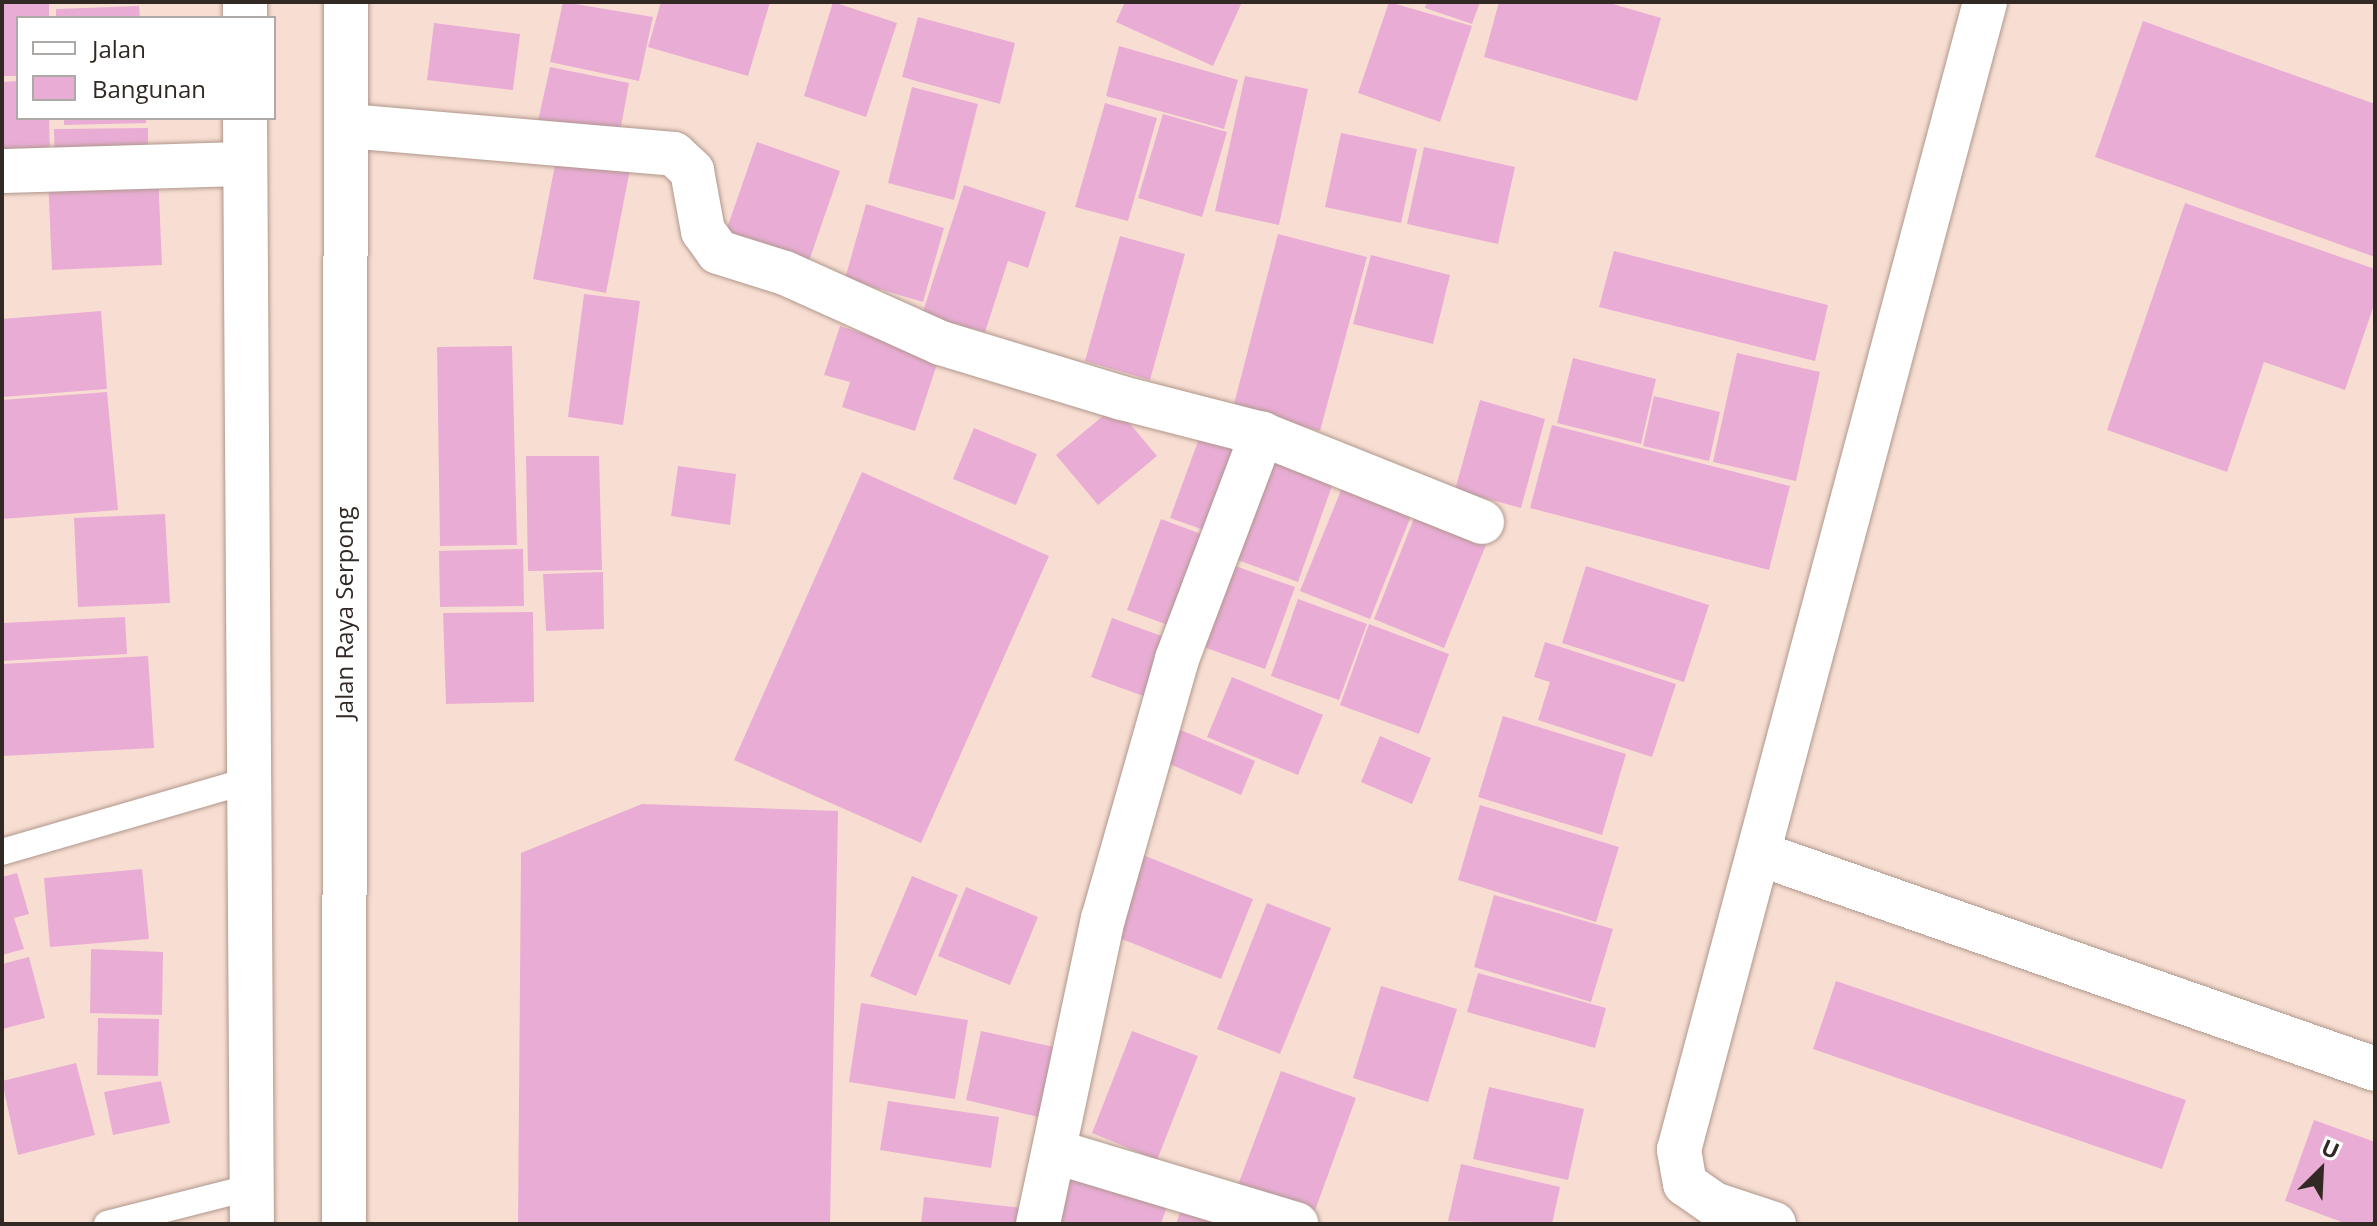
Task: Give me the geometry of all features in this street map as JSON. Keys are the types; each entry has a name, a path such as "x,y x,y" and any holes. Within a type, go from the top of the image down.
{"street":[{"name":"Jalan Raya Serpong","path":"344,1224 346,2"},
{"path":"1774,1224 1714,1204 1685,1184 1679,1150 1985,2"},
{"path":"245,120 252,1206"},
{"path":"348,126 674,154 692,171 703,231 718,252 785,273 941,343 1122,398 1262,434 1482,522"},
{"path":"2,171 245,164"},
{"path":"1038,1224 1056,1152 1103,919 1177,659 1262,434"},
{"path":"1760,854 2375,1069"},
{"path":"1056,1152 1296,1224"}],"lane":[{"path":"2,852 250,780"},
{"path":"107,1224 252,1206"}],"building":[{"path":"2,2 49,2 49,16 16,16 16,76 2,76"},
{"path":"563,2 653,17 639,81 550,62"},
{"path":"661,2 770,2 748,76 648,47"},
{"path":"833,2 897,23 866,117 804,96"},
{"path":"1125,2 1242,2 1213,66 1116,22"},
{"path":"1389,2 1472,26 1440,122 1358,93"},
{"path":"1427,2 1480,2 1472,24 1425,8"},
{"path":"1499,2 1606,2 1661,18 1637,101 1484,57"},
{"path":"139,6 140,16 56,16 56,9"},
{"path":"918,17 1015,43 1000,104 902,77"},
{"path":"2143,21 2375,104 2375,257 2095,157"},
{"path":"434,23 520,34 513,90 427,80"},
{"path":"1119,46 1238,80 1224,129 1106,96"},
{"path":"550,67 629,83 619,137 538,121"},
{"path":"1245,76 1308,89 1279,225 1215,211"},
{"path":"16,81 16,120 49,120 50,154 2,156 2,82"},
{"path":"912,87 978,104 954,200 888,183"},
{"path":"1105,103 1157,118 1128,221 1075,207"},
{"path":"1163,114 1227,132 1202,217 1138,198"},
{"path":"64,120 146,120 146,123 64,125"},
{"path":"148,128 148,164 55,165 54,129"},
{"path":"1341,133 1417,149 1401,223 1325,207"},
{"path":"757,142 840,171 809,261 726,231"},
{"path":"559,144 632,159 606,293 533,279"},
{"path":"1424,147 1515,167 1498,244 1407,224"},
{"path":"158,173 162,265 52,270 48,177"},
{"path":"964,185 1046,212 1028,268 1008,261 985,332 971,328 967,343 918,327"},
{"path":"2185,203 2375,269 2375,302 2345,390 2264,362 2227,472 2107,430"},
{"path":"866,204 944,228 923,302 845,279"},
{"path":"1278,234 1367,257 1320,431 1233,408"},
{"path":"1120,236 1185,254 1150,380 1085,361"},
{"path":"1614,251 1828,305 1815,361 1599,307"},
{"path":"1371,255 1450,275 1433,344 1353,324"},
{"path":"584,294 640,301 623,425 568,417"},
{"path":"101,311 107,389 2,397 2,319"},
{"path":"840,326 939,358 915,431 842,407 850,382 824,375"},
{"path":"512,346 517,545 440,546 437,347"},
{"path":"1737,353 1820,372 1796,481 1713,462"},
{"path":"1573,358 1656,379 1641,444 1557,423"},
{"path":"107,392 118,510 2,519 2,400"},
{"path":"1654,396 1720,412 1709,461 1643,446"},
{"path":"1480,400 1545,419 1521,508 1455,490"},
{"path":"1115,406 1157,456 1098,505 1056,455"},
{"path":"1205,422 1249,437 1215,534 1170,518"},
{"path":"1552,425 1790,486 1769,570 1530,508"},
{"path":"974,428 1037,454 1016,505 953,479"},
{"path":"526,456 599,456 602,570 528,571"},
{"path":"1256,456 1333,483 1298,582 1221,554"},
{"path":"678,466 736,474 730,525 671,516"},
{"path":"862,472 1049,556 921,843 734,760"},
{"path":"1346,478 1415,506 1370,619 1300,591"},
{"path":"165,514 170,603 78,607 74,518"},
{"path":"1415,516 1486,545 1444,648 1374,619"},
{"path":"1161,519 1220,541 1187,632 1127,610"},
{"path":"523,549 524,606 440,607 439,551"},
{"path":"1224,562 1295,587 1265,669 1195,644"},
{"path":"1586,566 1709,605 1684,682 1562,643"},
{"path":"603,572 604,629 546,631 543,574"},
{"path":"1298,599 1367,624 1339,700 1271,676"},
{"path":"533,612 534,702 446,704 443,613"},
{"path":"125,617 127,654 2,661 2,623"},
{"path":"1112,618 1178,642 1157,701 1091,677"},
{"path":"1369,624 1449,654 1419,734 1340,705"},
{"path":"1545,642 1676,684 1652,757 1538,720 1550,682 1534,677"},
{"path":"148,656 154,748 2,756 2,664"},
{"path":"1232,677 1323,715 1298,775 1207,737"},
{"path":"1503,716 1626,754 1602,835 1478,797"},
{"path":"1171,726 1255,761 1241,795 1158,759"},
{"path":"1380,736 1431,758 1412,804 1361,782"},
{"path":"642,804 838,811 830,1224 518,1224 521,853"},
{"path":"1480,805 1619,847 1596,922 1458,880"},
{"path":"1138,853 1253,899 1221,979 1107,933"},
{"path":"142,869 149,939 50,947 44,878"},
{"path":"17,873 29,914 14,918 24,949 2,955 2,877"},
{"path":"912,876 958,895 916,996 870,976"},
{"path":"966,887 1038,917 1010,985 938,956"},
{"path":"1494,895 1613,929 1591,1002 1474,967"},
{"path":"1267,903 1331,928 1280,1054 1217,1029"},
{"path":"91,949 163,952 162,1015 90,1013"},
{"path":"29,957 45,1018 2,1029 2,964"},
{"path":"1478,973 1606,1008 1595,1048 1467,1012"},
{"path":"1836,981 2186,1100 2162,1169 1813,1049"},
{"path":"1381,986 1457,1009 1428,1102 1353,1078"},
{"path":"861,1003 968,1020 955,1099 849,1082"},
{"path":"98,1018 159,1019 158,1076 97,1075"},
{"path":"981,1031 1059,1048 1043,1118 966,1100"},
{"path":"1132,1031 1198,1056 1157,1160 1092,1133"},
{"path":"76,1063 95,1135 18,1155 2,1081"},
{"path":"1281,1071 1356,1098 1310,1224 1233,1198"},
{"path":"161,1081 170,1123 113,1135 104,1092"},
{"path":"1489,1087 1584,1109 1568,1180 1473,1159"},
{"path":"888,1101 999,1117 991,1168 880,1150"},
{"path":"2314,1120 2375,1142 2375,1224 2347,1224 2285,1201"},
{"path":"1461,1164 1560,1187 1552,1224 1448,1221"},
{"path":"1071,1169 1168,1203 1161,1224 1051,1224"},
{"path":"1186,1195 1231,1224 1176,1224"},
{"path":"924,1197 1023,1208 1021,1224 921,1224"}]}
